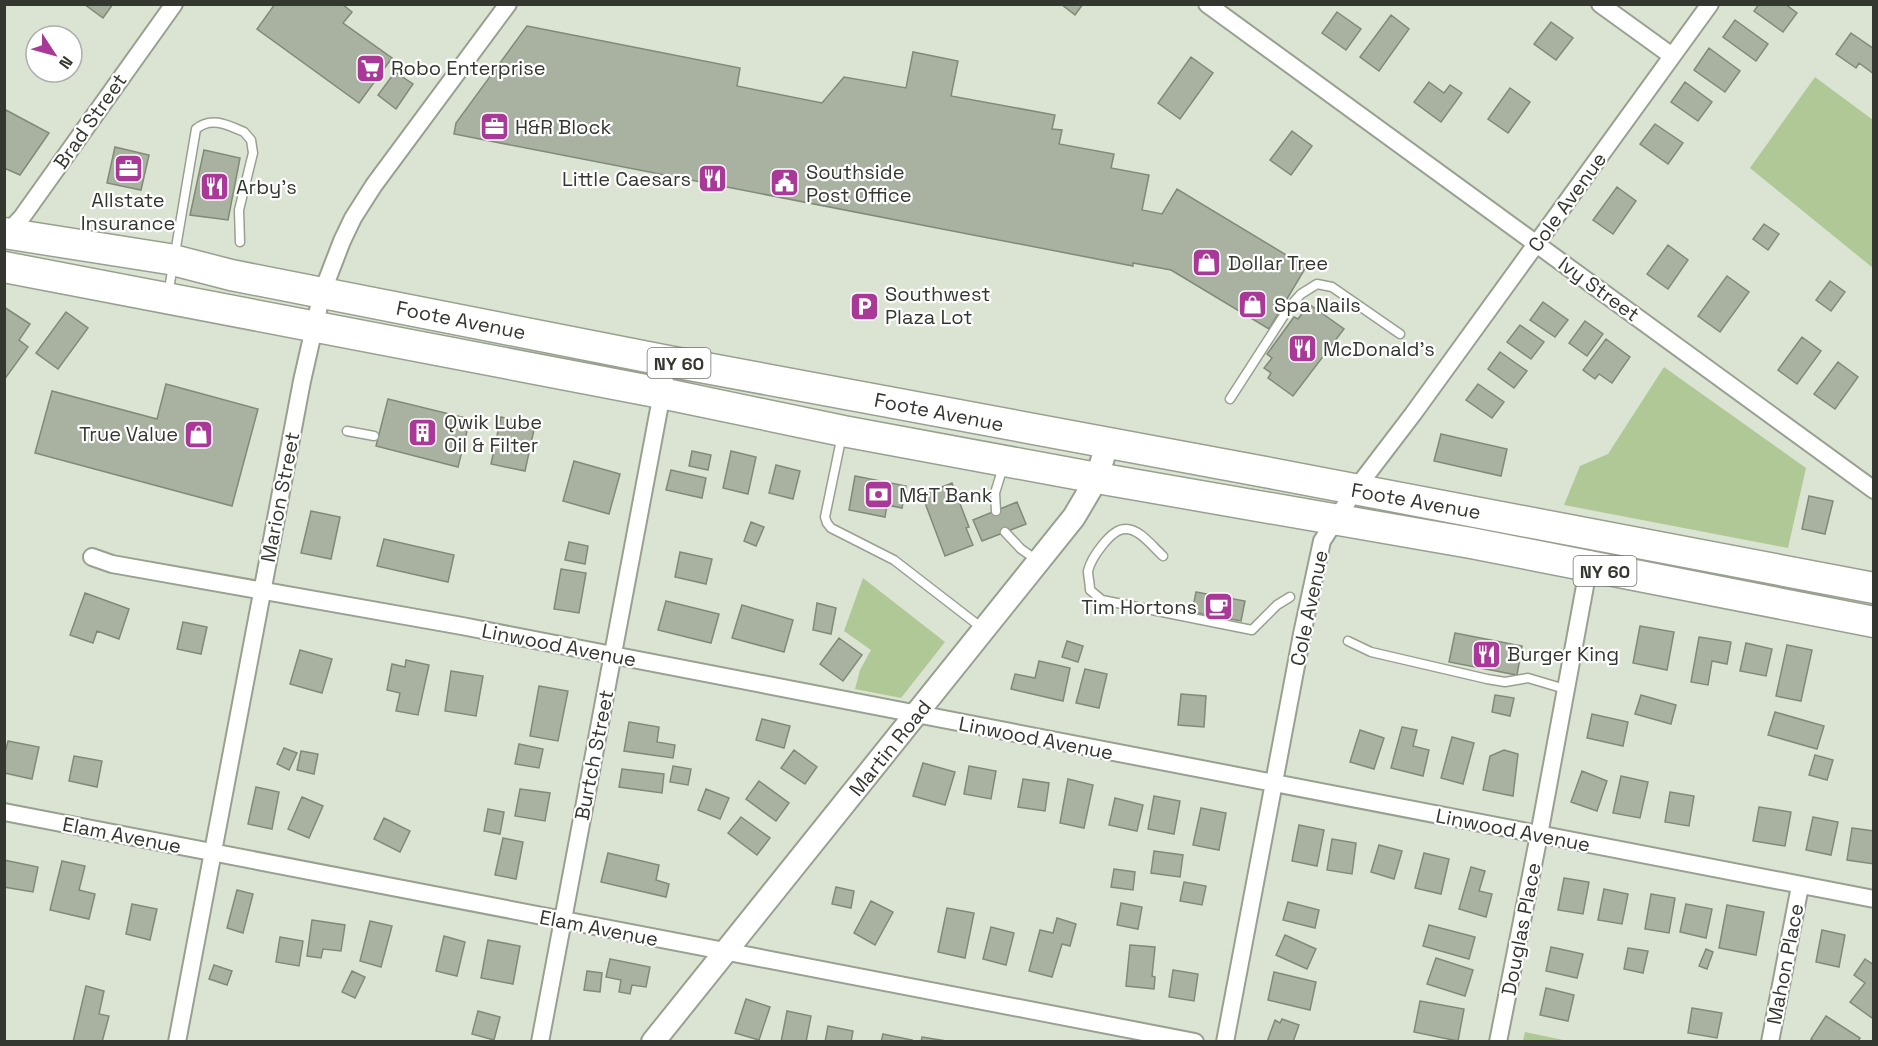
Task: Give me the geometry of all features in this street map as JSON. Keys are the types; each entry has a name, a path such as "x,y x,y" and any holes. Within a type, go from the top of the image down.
{"highway":[{"name":"Foote Avenue","path":"5,234 174,261 231,275 668,361 1874,588"},
{"name":"Foote Avenue","path":"4,267 661,393 843,431 1097,478 1336,518 1874,622"}],"street":[{"name":"Brad Street","path":"5,234 36,198 174,4"},
{"name":"Marion Street","path":"177,1041 302,381 322,293 342,241 368,193 508,4"},
{"name":"Ivy Street","path":"1207,4 1874,490"},
{"path":"1600,4 1672,56"},
{"name":"Cole Avenue","path":"1225,1041 1302,634 1322,541 1355,490 1710,4"},
{"name":"Burtch Street","path":"540,1041 668,361"},
{"name":"Martin Road","path":"653,1041 1074,517 1097,478 1107,444"},
{"name":"Douglas Place","path":"1498,1041 1596,534"},
{"name":"Linwood Avenue","path":"92,557 112,564 462,626 1874,899"},
{"name":"Elam Avenue","path":"4,812 1195,1041"},
{"name":"Mahon Place","path":"1770,1041 1800,886"}],"lane":[{"path":"168,299 196,129 203,123 211,121 244,132 253,146 239,210 240,242"},
{"path":"1230,399 1290,306 1301,294 1317,284 1332,286 1401,334"},
{"path":"347,431 374,436"},
{"path":"843,431 825,516 827,523 831,528 894,560 985,630"},
{"path":"996,511 995,493 1005,461"},
{"path":"1163,556 1132,530 1123,529 1112,534 1097,553 1088,571 1090,590 1102,600 1252,630 1277,605 1290,597"},
{"path":"1005,532 1022,549 1039,561"},
{"path":"1348,641 1371,652 1487,679 1505,682 1528,678 1565,689"}],"green space":[{"path":"1815,77 1873,120 1873,268 1750,168"},
{"path":"1664,367 1806,468 1788,548 1564,505 1580,466 1608,454"},
{"path":"863,578 945,642 901,698 855,689 860,670 871,650 844,631"},
{"path":"1525,1032 1568,1041 1523,1041"}],"building":[{"path":"84,4 113,4 103,18"},
{"path":"275,4 342,4 352,12 343,23 392,58 359,103 257,29"},
{"path":"1061,4 1083,4 1075,15"},
{"path":"1759,4 1785,4 1797,13 1783,32 1754,11"},
{"path":"1337,12 1361,29 1346,50 1322,33"},
{"path":"1391,15 1409,29 1379,71 1360,57"},
{"path":"1735,20 1768,44 1756,61 1723,37"},
{"path":"1551,22 1573,38 1556,60 1534,44"},
{"path":"527,26 740,68 737,86 822,103 844,77 906,88 913,52 958,61 951,96 1055,115 1052,129 1062,130 1059,144 1114,154 1111,168 1149,175 1142,210 1162,214 1177,189 1306,267 1269,329 1171,270 1133,263 1133,266 454,134 456,123"},
{"path":"1851,33 1874,49 1874,74 1859,63 1856,68 1836,54"},
{"path":"1709,48 1740,71 1725,92 1694,70"},
{"path":"1191,57 1213,73 1180,119 1158,103"},
{"path":"395,72 413,84 396,109 378,95"},
{"path":"1429,82 1444,93 1450,85 1462,93 1441,122 1414,102"},
{"path":"1685,82 1712,102 1698,121 1671,102"},
{"path":"1510,88 1530,102 1508,133 1488,119"},
{"path":"4,109 49,133 20,175 4,168"},
{"path":"1655,124 1683,143 1668,164 1640,144"},
{"path":"1292,131 1312,146 1291,175 1270,160"},
{"name":"Allstate Insurance","path":"115,147 149,155 141,190 107,183"},
{"name":"Arby's","path":"204,150 240,158 228,220 190,215"},
{"path":"1617,187 1636,201 1613,234 1593,220"},
{"path":"1764,224 1779,234 1768,250 1753,239"},
{"path":"1668,245 1688,260 1668,289 1647,274"},
{"path":"1727,276 1749,292 1720,332 1698,316"},
{"path":"1830,281 1845,292 1831,311 1816,300"},
{"path":"1543,302 1568,320 1555,337 1530,320"},
{"path":"1309,304 1344,329 1293,396 1268,378 1271,373 1264,368 1272,358 1267,354 1294,317 1298,319"},
{"path":"4,307 30,324 19,340 28,347 4,380"},
{"path":"66,312 88,328 58,369 36,353"},
{"path":"1585,321 1603,334 1587,356 1569,343"},
{"path":"1520,325 1544,342 1531,359 1507,342"},
{"path":"1802,337 1821,351 1797,384 1778,370"},
{"path":"1606,339 1630,357 1612,383 1599,374 1595,379 1583,370"},
{"path":"1500,352 1527,371 1514,388 1488,369"},
{"path":"1838,362 1858,377 1835,409 1814,394"},
{"path":"166,384 258,409 232,506 35,453 52,391 157,419"},
{"path":"1478,384 1504,402 1492,418 1466,400"},
{"name":"Qwik Lube Oil & Filter","path":"388,399 470,419 458,467 376,446"},
{"path":"501,417 535,425 525,471 491,464"},
{"path":"1441,434 1507,449 1501,476 1434,461"},
{"path":"692,451 711,455 708,470 689,466"},
{"path":"731,451 756,457 748,494 723,488"},
{"path":"574,461 620,474 609,514 563,501"},
{"path":"776,465 800,471 793,499 769,493"},
{"path":"671,470 706,478 702,498 666,490"},
{"name":"M&T Bank","path":"855,476 906,486 902,508 887,505 885,517 849,510"},
{"path":"952,483 969,527 966,528 973,545 945,556 922,495"},
{"path":"1809,496 1833,501 1825,534 1802,529"},
{"path":"1017,502 1026,524 982,541 973,520"},
{"path":"311,511 340,517 331,559 301,553"},
{"path":"751,522 764,527 756,546 744,541"},
{"path":"384,539 454,555 448,582 377,566"},
{"path":"569,542 588,546 585,564 565,560"},
{"path":"680,552 712,559 706,584 675,577"},
{"path":"561,569 586,573 579,613 554,609"},
{"name":"Tim Hortons","path":"1196,592 1245,601 1241,621 1192,612"},
{"path":"85,593 129,609 119,639 97,631 93,643 70,635"},
{"path":"666,601 719,614 711,643 658,630"},
{"path":"817,603 836,608 831,634 813,630"},
{"path":"742,605 793,620 784,652 732,638"},
{"path":"183,622 207,627 201,654 177,649"},
{"path":"1640,626 1674,632 1667,670 1633,663"},
{"name":"Burger King","path":"1455,633 1522,646 1517,675 1449,662"},
{"path":"1699,637 1731,642 1727,664 1712,661 1708,685 1691,682"},
{"path":"839,638 862,655 843,681 820,664"},
{"path":"1067,641 1083,646 1078,662 1062,657"},
{"path":"1746,643 1772,649 1766,676 1740,671"},
{"path":"1787,645 1812,650 1801,701 1776,696"},
{"path":"300,650 332,659 322,693 290,684"},
{"path":"406,660 429,665 418,715 396,711 400,693 387,690 392,664 405,667"},
{"path":"1039,661 1070,668 1063,701 1011,689 1015,674 1035,678"},
{"path":"1085,669 1107,674 1099,708 1076,703"},
{"path":"451,671 483,676 476,716 445,711"},
{"path":"539,686 568,691 558,741 530,736"},
{"path":"1181,694 1206,696 1204,727 1178,725"},
{"path":"1495,695 1514,698 1510,716 1492,712"},
{"path":"1641,695 1676,705 1671,724 1635,714"},
{"path":"1775,712 1824,726 1817,749 1768,735"},
{"path":"1592,714 1628,722 1623,746 1587,738"},
{"path":"762,719 790,726 784,748 756,740"},
{"path":"629,722 659,727 657,742 675,745 673,758 624,751"},
{"path":"1402,727 1417,730 1413,746 1429,750 1423,776 1391,768"},
{"path":"1360,730 1384,738 1374,769 1350,762"},
{"path":"1452,737 1474,743 1463,784 1441,778"},
{"path":"8,741 39,747 32,779 4,773 4,756"},
{"path":"519,744 543,749 539,768 515,764"},
{"path":"284,748 297,753 289,770 277,764"},
{"path":"794,750 817,767 805,784 781,768"},
{"path":"1504,750 1518,754 1513,796 1483,790 1490,756"},
{"path":"301,751 318,754 314,774 297,770"},
{"path":"1815,755 1833,760 1827,780 1809,775"},
{"path":"74,756 102,761 97,787 69,781"},
{"path":"923,763 955,772 945,805 913,796"},
{"path":"673,766 691,769 688,785 670,782"},
{"path":"969,766 996,771 991,799 964,794"},
{"path":"622,769 664,774 662,793 619,787"},
{"path":"1582,771 1607,781 1597,811 1571,802"},
{"path":"1621,776 1648,782 1640,818 1613,813"},
{"path":"1023,779 1049,783 1045,811 1018,807"},
{"path":"1068,779 1093,785 1084,828 1060,823"},
{"path":"759,781 789,803 776,821 746,799"},
{"path":"256,787 279,792 272,829 248,824"},
{"path":"520,789 550,793 545,821 515,816"},
{"path":"706,789 729,798 720,819 698,810"},
{"path":"1670,792 1694,796 1689,826 1665,822"},
{"path":"1154,796 1180,801 1174,834 1148,829"},
{"path":"302,797 323,806 309,838 288,829"},
{"path":"1115,798 1143,805 1137,831 1109,825"},
{"path":"1759,807 1791,812 1785,846 1753,841"},
{"path":"1201,808 1226,813 1219,850 1193,845"},
{"path":"488,809 504,812 500,834 484,831"},
{"path":"741,817 770,838 757,855 728,833"},
{"path":"1813,817 1838,822 1831,855 1806,850"},
{"path":"384,818 410,831 400,852 374,839"},
{"path":"1299,825 1324,830 1317,866 1292,861"},
{"path":"1852,828 1874,831 1874,864 1847,860"},
{"path":"503,838 523,842 516,879 495,875"},
{"path":"1332,839 1356,843 1352,874 1327,870"},
{"path":"1379,845 1402,851 1394,879 1371,872"},
{"path":"1154,851 1183,855 1180,877 1151,873"},
{"path":"608,853 659,865 656,880 669,884 666,897 601,882"},
{"path":"1424,853 1449,859 1441,894 1415,888"},
{"path":"4,860 38,867 33,892 4,887"},
{"path":"62,861 85,866 79,890 95,894 89,919 50,910"},
{"path":"1471,867 1485,871 1479,891 1492,894 1486,917 1459,909"},
{"path":"1114,869 1135,872 1133,890 1111,887"},
{"path":"1564,878 1589,882 1583,914 1558,910"},
{"path":"1184,882 1206,886 1202,905 1180,901"},
{"path":"836,887 854,891 851,908 832,904"},
{"path":"1604,889 1628,894 1622,924 1598,920"},
{"path":"237,890 253,894 243,933 227,928"},
{"path":"1651,894 1675,898 1669,933 1645,929"},
{"path":"871,901 893,912 875,945 854,933"},
{"path":"1288,902 1319,910 1315,928 1283,920"},
{"path":"1121,903 1142,907 1138,929 1117,925"},
{"path":"132,904 157,909 150,940 126,934"},
{"path":"1686,904 1712,909 1706,938 1680,932"},
{"path":"1727,905 1764,912 1756,955 1719,948"},
{"path":"947,908 974,913 965,958 938,952"},
{"path":"1057,918 1076,924 1070,946 1062,944 1052,977 1029,971 1040,930 1053,933"},
{"path":"312,920 345,925 341,951 323,949 321,958 307,956"},
{"path":"370,921 392,926 381,967 360,961"},
{"path":"1429,925 1475,937 1469,959 1423,946"},
{"path":"991,927 1014,933 1006,965 983,959"},
{"path":"1822,930 1845,935 1839,967 1816,962"},
{"path":"1285,935 1316,949 1307,969 1276,955"},
{"path":"444,936 465,942 457,976 436,971"},
{"path":"280,937 303,941 299,966 276,962"},
{"path":"488,940 520,946 513,984 481,978"},
{"path":"1130,945 1155,947 1152,976 1155,977 1154,989 1126,986"},
{"path":"1551,947 1583,954 1577,978 1546,971"},
{"path":"1628,948 1648,951 1643,973 1624,969"},
{"path":"1706,949 1713,952 1707,969 1699,966"},
{"path":"1436,958 1473,970 1465,996 1427,984"},
{"path":"610,959 650,967 646,987 632,985 630,994 619,992 621,980 606,977"},
{"path":"1865,959 1874,965 1874,1015 1872,1018 1850,1002 1865,983 1854,975"},
{"path":"214,965 232,971 227,985 209,979"},
{"path":"1173,970 1198,974 1194,1001 1169,997"},
{"path":"352,971 365,977 355,998 342,992"},
{"path":"587,971 602,973 600,992 584,990"},
{"path":"1274,972 1316,982 1310,1010 1268,1000"},
{"path":"86,986 104,991 99,1014 109,1016 102,1042 73,1042"},
{"path":"1546,988 1574,995 1568,1021 1540,1015"},
{"path":"746,999 770,1007 759,1040 735,1033"},
{"path":"1420,1001 1464,1009 1458,1041 1414,1032"},
{"path":"1692,1008 1722,1013 1717,1038 1688,1033"},
{"path":"478,1011 500,1017 494,1040 472,1034"},
{"path":"787,1011 811,1016 806,1042 781,1042"},
{"path":"1826,1016 1860,1038 1858,1042 1815,1042 1811,1039"},
{"path":"1282,1019 1299,1025 1293,1042 1267,1042 1275,1020 1280,1023"},
{"path":"828,1026 853,1031 851,1042 825,1042"},
{"path":"883,1034 912,1040 911,1042 881,1042"},
{"path":"922,1037 946,1041 946,1042 921,1042"}],"place":[{"name":"Robo Enterprise","path":"370,68"},
{"name":"H&R Block","path":"494,127"},
{"name":"Allstate Insurance","path":"128,169"},
{"name":"Little Caesars","path":"712,179"},
{"name":"Southside Post Office","path":"785,183"},
{"name":"Arby's","path":"215,187"},
{"name":"Dollar Tree","path":"1207,263"},
{"name":"Spa Nails","path":"1253,305"},
{"name":"Southwest Plaza Lot","path":"864,306"},
{"name":"McDonald's","path":"1302,349"},
{"name":"Qwik Lube Oil & Filter","path":"423,433"},
{"name":"True Value","path":"199,434"},
{"name":"M&T Bank","path":"878,495"},
{"name":"Tim Hortons","path":"1218,607"},
{"name":"Burger King","path":"1486,654"}]}
